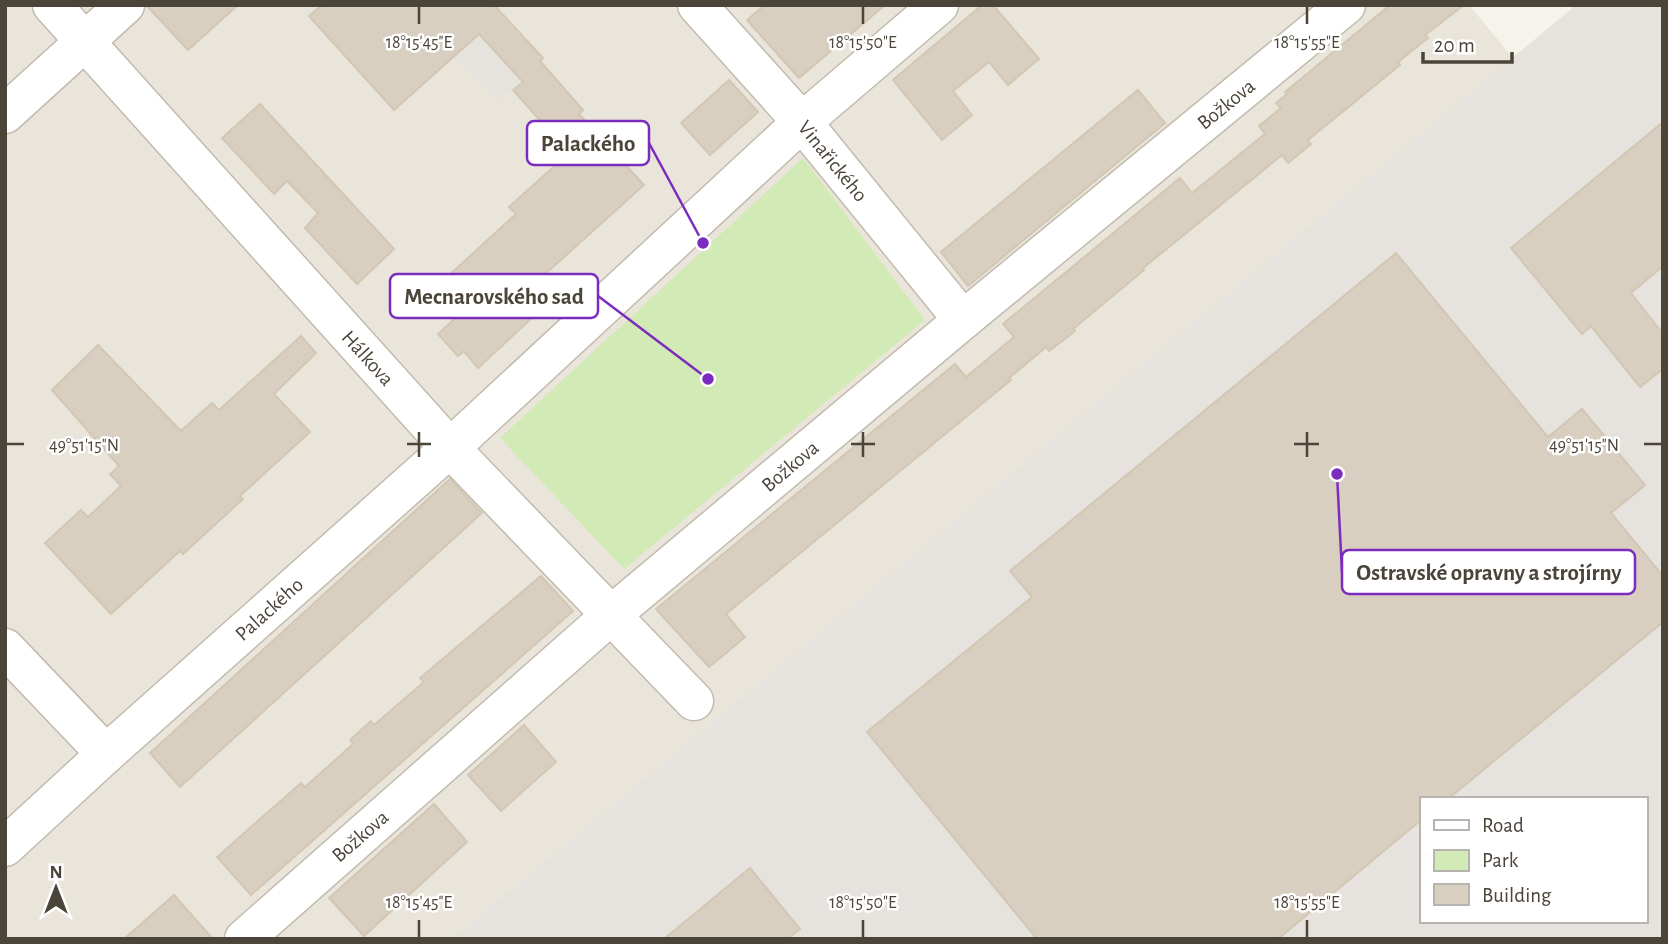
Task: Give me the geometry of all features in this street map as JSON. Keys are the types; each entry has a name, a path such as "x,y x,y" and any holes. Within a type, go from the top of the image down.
{"street":[{"name":"Hálkova","path":"52,5 450,448 694,701"},
{"path":"5,114 125,5"},
{"name":"Vinařického","path":"697,5 802,122 964,320"},
{"name":"Palackého","path":"5,847 450,448 802,122 939,5"},
{"name":"Božkova","path":"244,939 610,616 1346,5"},
{"path":"5,648 106,754"}],"shaded area":[{"path":"5,5 299,5 394,110 455,56 545,60 496,5 1469,5 1513,58 451,939 5,939"},
{"path":"299,5 496,5 545,60 497,101 455,57 394,110"},
{"path":"1576,5 1663,5 1663,939 451,939"}],"green space":[{"path":"803,158 925,320 624,569 500,438"}],"building":[{"path":"146,5 238,5 188,50"},
{"path":"322,5 494,5 543,58 540,61 583,110 579,114 644,185 543,276 558,294 478,368 464,351 458,356 438,334 471,304 447,277 516,214 509,207 569,153 513,90 523,82 479,34 394,110 309,16"},
{"path":"765,5 885,5 799,78 747,20"},
{"path":"982,5 993,5 1039,59 1008,85 989,62 953,91 972,115 942,140 893,80"},
{"path":"1390,5 1464,5 1425,35 1428,38 1398,62 1400,65 1308,140 1311,144 1288,163 1282,155 1142,269 1144,270 1073,329 1075,331 1049,351 1046,347 1009,378 1011,380 726,614 745,637 709,667 656,609 955,364 966,377 1014,337 1003,324 1180,178 1192,193 1265,134 1259,126 1281,108 1276,103 1287,94 1285,92"},
{"path":"729,80 758,112 710,155 681,123"},
{"path":"1138,90 1165,123 968,286 941,252"},
{"path":"260,104 394,249 357,284 305,228 318,213 287,181 274,194 222,138"},
{"path":"1663,122 1663,266 1631,293 1663,334 1663,369 1640,387 1591,326 1582,334 1511,248"},
{"path":"1396,253 1548,437 1582,409 1645,485 1611,513 1663,576 1663,622 1450,797 1420,797 1420,821 1278,939 1037,939 867,732 1032,597 1010,571"},
{"path":"301,336 316,353 274,394 310,432 240,496 243,499 183,554 180,551 111,614 45,543 81,510 88,517 121,486 110,474 119,466 52,390 98,345 181,431 212,403 219,410"},
{"path":"450,479 482,513 180,787 150,753"},
{"path":"541,576 573,611 251,895 217,857 301,783 305,787 353,744 350,740 371,721 374,725 424,682 420,678"},
{"path":"524,725 556,762 501,811 468,775"},
{"path":"434,804 467,842 364,936 329,898"},
{"path":"750,868 800,929 787,939 664,939"},
{"path":"174,895 213,939 124,939"}],"place":[{"name":"Palackého","path":"703,243"},
{"name":"Mecnarovského sad","path":"708,379"},
{"name":"Ostravské opravny a strojírny","path":"1337,474"}]}
